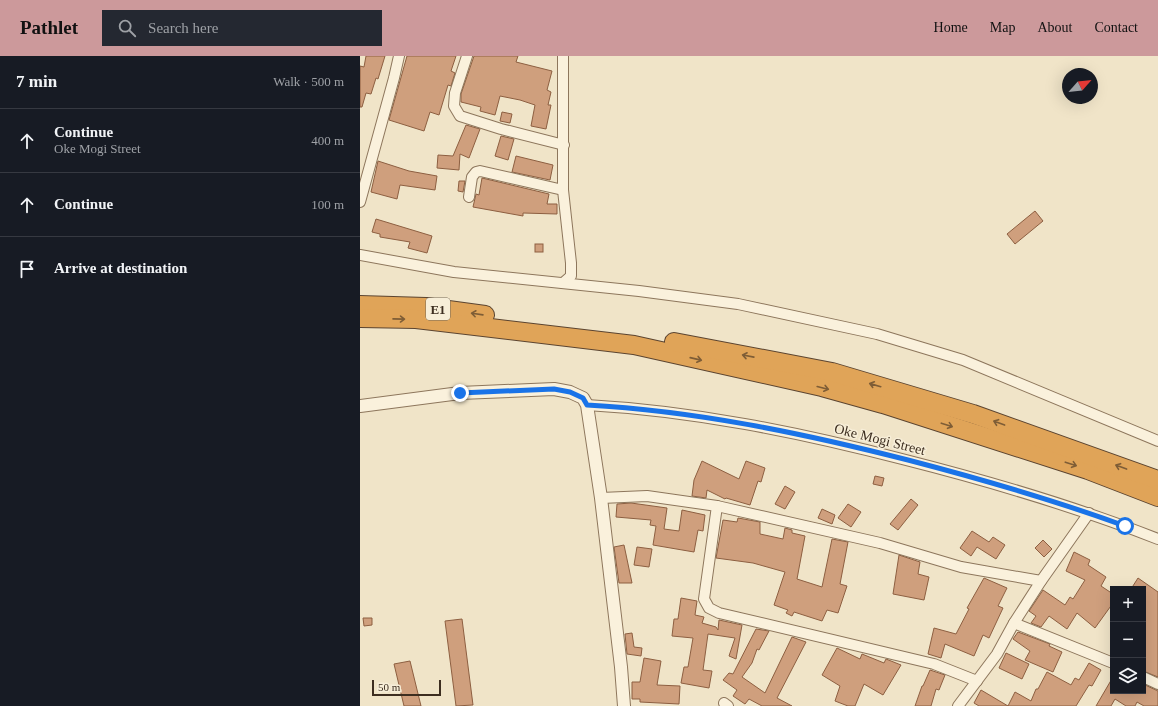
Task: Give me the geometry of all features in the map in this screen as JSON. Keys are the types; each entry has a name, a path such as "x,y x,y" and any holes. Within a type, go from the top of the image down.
{"highway":[{"name":"E1","path":"360,305 426,307 510,324"},
{"name":"E1","path":"360,318 416,319 510,324"},
{"path":"510,324 646,336 832,372 973,414 1158,480"},
{"path":"510,324 634,345 822,387 883,404 1088,470 1158,497"}],"street":[{"path":"360,202 363,176 394,78 398,56"},
{"path":"467,56 455,93 454,106 460,116 501,129 564,145"},
{"path":"563,56 563,190 571,264 570,276 563,283"},
{"path":"470,197 472,177 476,172 480,171 563,190"},
{"path":"360,255 454,272 563,283 738,304 877,334 963,360 1158,441"},
{"path":"360,406 460,393 554,389 570,392 583,398 587,405 601,498 621,667 624,706"},
{"name":"Oke Mogi Street","path":"587,405 646,408 755,425 840,443 994,483 1089,513 1158,539"},
{"path":"601,498 647,496 717,506 880,543 961,567 1041,581"},
{"path":"717,506 704,598 709,608 719,613 934,664 977,681"},
{"path":"958,706 997,654 1014,623 1041,581 1089,513"},
{"path":"1014,623 1110,662"},
{"path":"1146,678 1158,684"}],"building":[{"path":"366,56 385,56 378,79 376,78 371,94 366,93 362,107 360,107 360,66 364,67"},
{"path":"407,56 456,56 451,71 455,73 451,86 448,85 439,115 430,112 424,131 389,120"},
{"path":"474,56 518,56 516,62 552,71 547,90 551,92 548,105 551,105 546,129 531,126 535,105 520,100 500,96 495,115 480,111 481,107 461,102 461,94"},
{"path":"502,112 512,114 510,123 500,121"},
{"path":"466,125 480,129 469,158 460,154 459,170 437,168 438,155 453,156"},
{"path":"501,136 514,139 508,160 495,156"},
{"path":"516,156 553,165 550,180 512,172"},
{"path":"378,161 409,171 437,176 435,190 400,185 397,199 371,192"},
{"path":"482,178 549,194 547,204 557,204 557,214 523,213 523,216 473,207 476,194 479,195"},
{"path":"459,181 465,181 463,192 458,191"},
{"path":"1035,211 1043,221 1015,244 1007,234"},
{"path":"376,219 432,236 427,253 408,248 410,242 380,237 380,234 372,232"},
{"path":"535,244 543,244 543,252 535,252"},
{"path":"702,461 739,479 746,461 765,468 761,482 758,481 750,505 726,498 725,499 707,490 706,498 692,496 694,480"},
{"path":"875,476 884,478 882,486 873,484"},
{"path":"785,486 795,492 785,509 775,504"},
{"path":"911,499 918,505 898,530 890,524"},
{"path":"631,503 667,508 664,529 679,531 682,510 705,515 703,531 698,530 694,552 653,545 656,526 650,525 651,520 616,517 617,504"},
{"path":"848,504 861,512 851,527 838,518"},
{"path":"822,509 835,515 832,524 818,518"},
{"path":"738,518 760,522 760,534 783,539 785,528 792,530 792,533 805,536 797,579 822,587 832,539 848,542 840,584 847,586 838,613 827,610 822,621 794,612 792,616 786,613 788,610 774,605 785,572 753,563 716,558 723,520 737,522"},
{"path":"972,531 989,542 993,537 1005,545 996,559 977,547 971,556 960,548"},
{"path":"1043,540 1052,549 1044,557 1035,548"},
{"path":"624,545 632,583 619,583 614,547"},
{"path":"637,547 652,549 649,567 634,565"},
{"path":"1074,552 1090,560 1088,565 1106,577 1101,586 1110,592 1110,607 1095,628 1077,613 1067,629 1049,616 1041,627 1031,623 1036,616 1029,611 1043,590 1065,605 1070,597 1073,599 1085,580 1066,571"},
{"path":"899,555 920,562 918,574 929,577 924,600 893,594"},
{"path":"984,578 1007,588 998,606 1003,608 989,638 983,635 974,656 945,644 941,658 928,654 934,628 956,634 969,609 967,608"},
{"path":"1138,578 1158,592 1158,677 1146,672 1146,586 1133,586"},
{"path":"681,598 697,601 695,615 704,617 702,623 716,627 718,630 719,620 742,625 736,659 729,656 735,638 708,634 703,670 712,671 709,688 681,683 684,667 688,667 693,638 672,636 674,619 678,619"},
{"path":"363,618 372,618 372,625 364,626"},
{"path":"462,619 473,705 456,706 445,621"},
{"path":"756,629 769,631 759,650 757,649 752,663 742,677 765,693 792,637 806,642 777,698 792,706 762,706 749,699 745,704 733,696 737,690 723,680 729,673 733,674"},
{"path":"1018,632 1050,644 1049,646 1062,652 1053,672 1025,660 1030,651 1013,639"},
{"path":"632,633 634,647 642,648 641,656 627,654 625,634"},
{"path":"837,648 860,659 862,654 884,663 886,659 901,665 883,695 864,684 855,706 848,706 835,701 840,686 822,675"},
{"path":"1006,653 1029,664 1022,679 999,668"},
{"path":"644,658 661,661 657,685 680,686 679,704 640,702 640,699 632,699 632,682 640,682"},
{"path":"410,661 421,706 404,706 394,664"},
{"path":"1089,663 1101,670 1092,686 1089,685 1076,706 1008,706 1015,692 1031,701 1036,689 1038,689 1047,672 1071,685 1075,678 1079,680"},
{"path":"930,670 945,675 939,690 936,689 931,706 915,706 922,686"},
{"path":"1110,682 1110,694 1146,694 1146,685 1158,691 1158,706 1144,706 1137,702 1135,706 1126,706 1115,699 1111,706 1096,706"},
{"path":"981,690 1008,706 979,706 974,703"}],"route":[{"path":"460,393 554,389 570,392 583,398 587,405 646,408 755,425 848,445 994,483 1125,526"}]}
